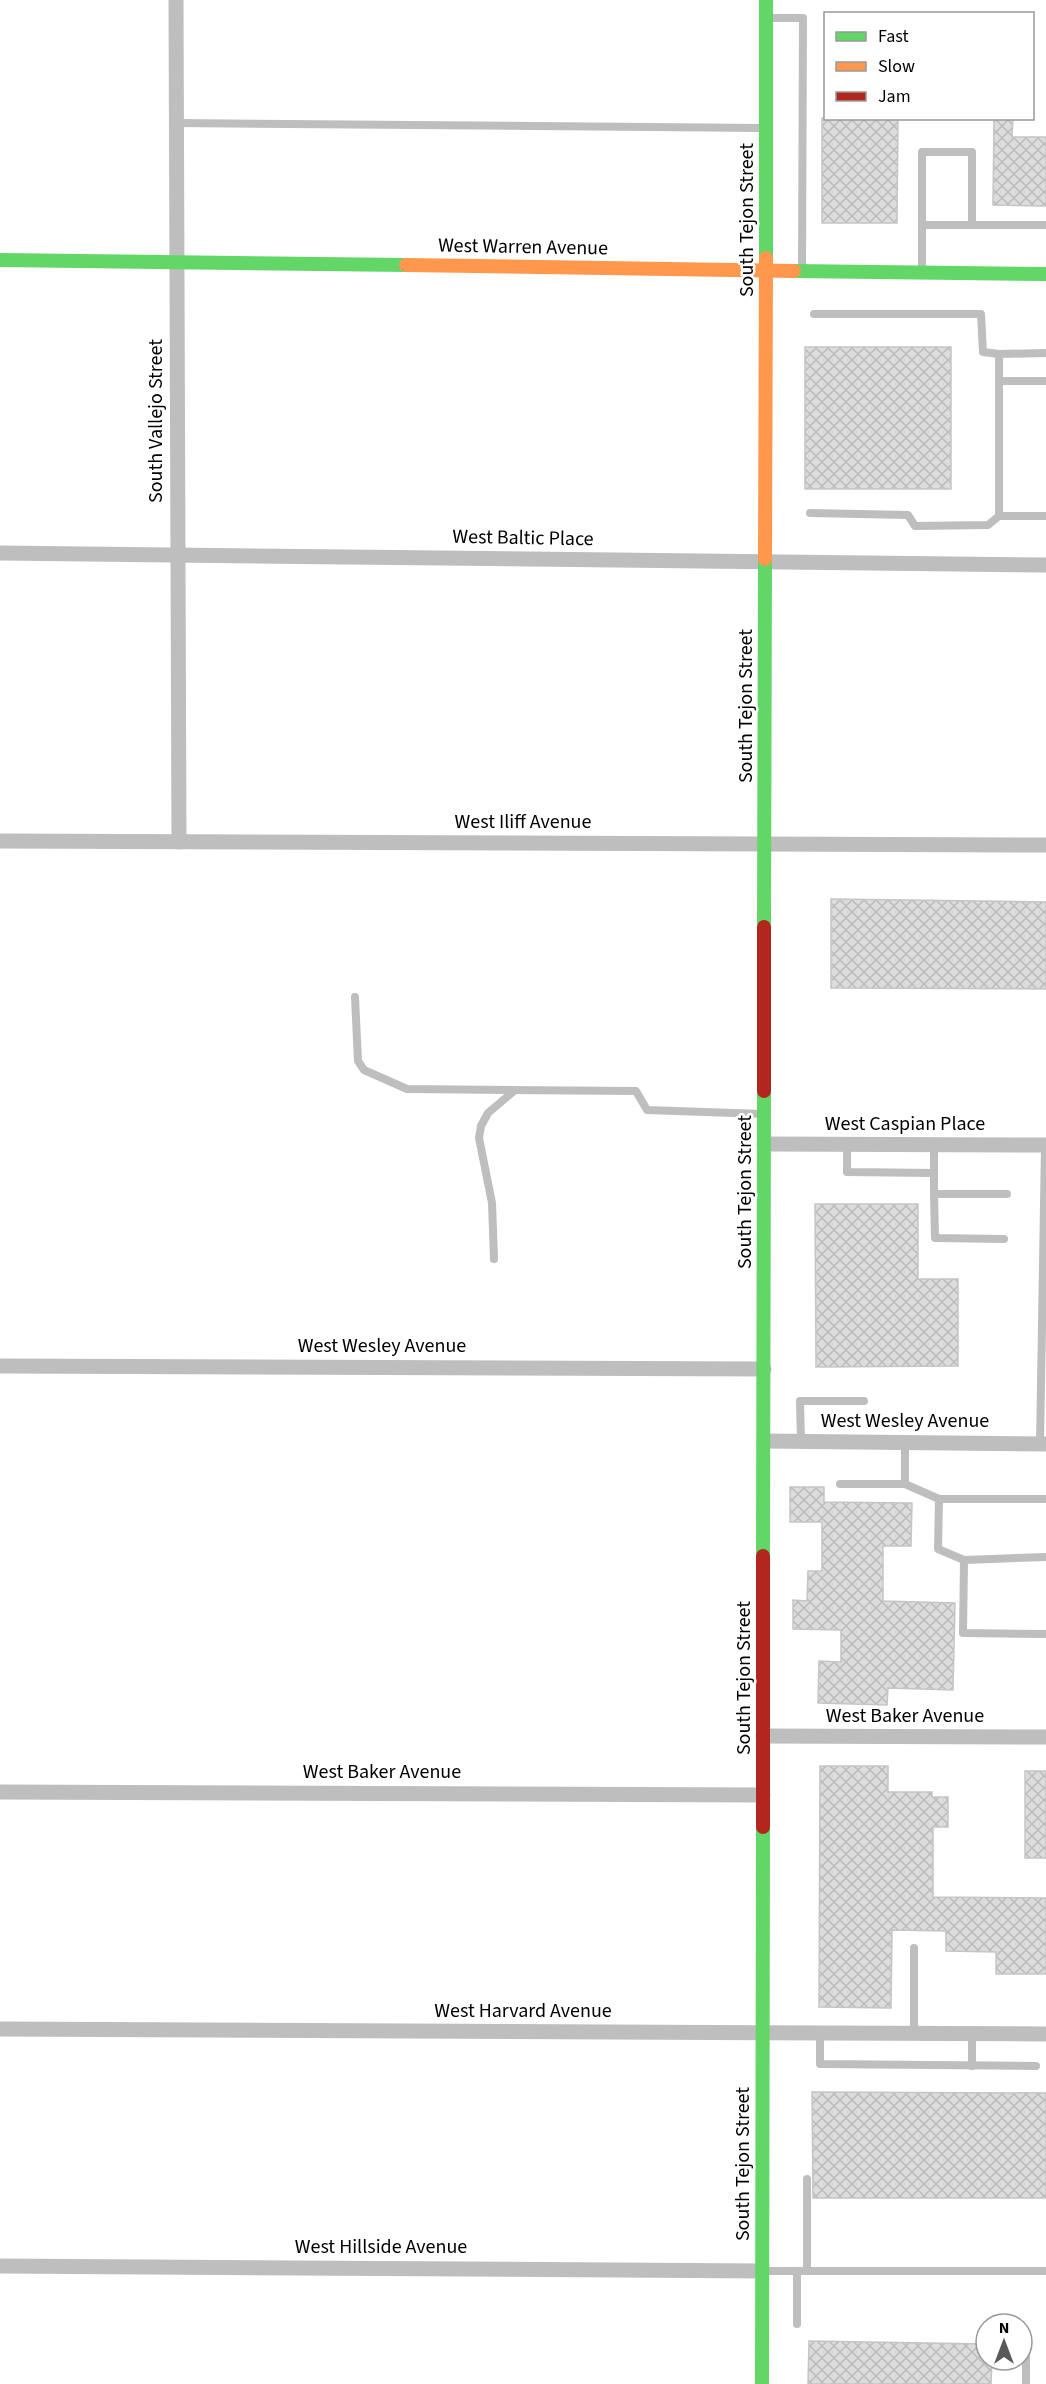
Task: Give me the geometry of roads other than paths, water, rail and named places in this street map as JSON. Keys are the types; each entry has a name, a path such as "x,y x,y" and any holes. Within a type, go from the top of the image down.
{"street":[{"name":"South Vallejo Street","path":"176,0 179,842"},
{"name":"South Tejon Street","path":"762,2384 766,0"},
{"name":"West Warren Avenue","path":"0,260 1046,274"},
{"name":"West Baltic Place","path":"0,553 1046,565"},
{"name":"West Iliff Avenue","path":"0,841 1046,845"},
{"name":"West Caspian Place","path":"764,1144 1045,1145"},
{"name":"West Wesley Avenue","path":"0,1366 764,1369"},
{"name":"West Wesley Avenue","path":"764,1441 1043,1444"},
{"name":"West Baker Avenue","path":"763,1736 1046,1737"},
{"name":"West Baker Avenue","path":"0,1792 763,1795"},
{"name":"West Harvard Avenue","path":"0,2029 1046,2034"},
{"name":"West Hillside Avenue","path":"0,2266 762,2271"}],"lane":[{"path":"766,18 803,18 802,271"},
{"path":"176,123 766,128"},
{"path":"922,273 922,152 972,152 972,225"},
{"path":"922,225 1046,225"},
{"path":"814,314 981,314 983,352 1046,353"},
{"path":"999,354 999,516"},
{"path":"999,381 1046,381"},
{"path":"810,513 909,515 915,526 988,525 999,516 1046,516"},
{"path":"355,997 358,1061 364,1070 407,1089 636,1091 647,1110 765,1114"},
{"path":"494,1259 492,1203 479,1138 481,1126 488,1113 514,1091"},
{"path":"847,1144 847,1172 934,1173"},
{"path":"934,1145 935,1238 1004,1239"},
{"path":"1043,1444 1045,1145"},
{"path":"934,1194 1007,1194"},
{"path":"801,1442 800,1401 864,1401"},
{"path":"905,1442 905,1484"},
{"path":"840,1484 905,1484 939,1499 1046,1498"},
{"path":"939,1499 938,1549 964,1560 1046,1557"},
{"path":"964,1560 963,1633 1046,1634"},
{"path":"914,1948 914,2034"},
{"path":"819,2034 819,2064 1036,2066"},
{"path":"972,2034 972,2066"},
{"path":"807,2179 807,2271"},
{"path":"762,2271 1046,2271"},
{"path":"797,2271 797,2324"}]}
